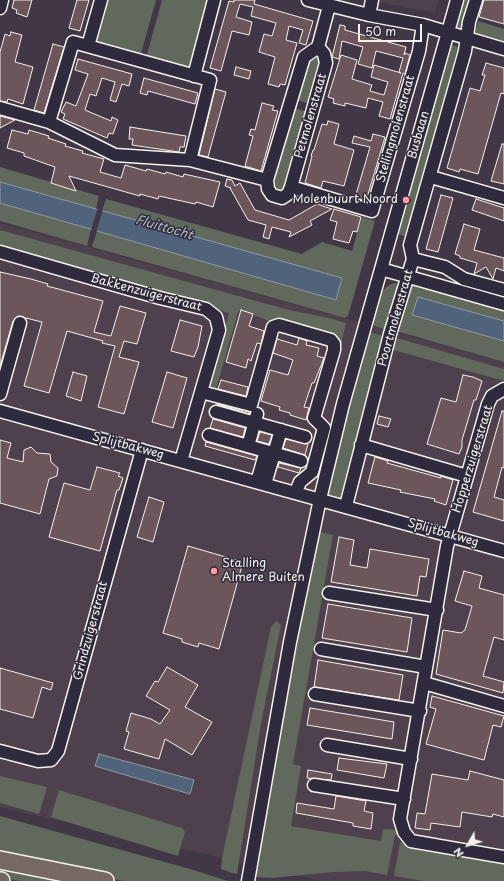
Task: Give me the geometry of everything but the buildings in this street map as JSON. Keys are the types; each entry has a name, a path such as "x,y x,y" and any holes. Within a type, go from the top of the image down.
{"highway":[{"path":"0,860 104,881"}],"street":[{"path":"0,8 2,0"},
{"path":"88,46 101,0"},
{"path":"194,76 214,0"},
{"path":"308,0 368,15 423,25 504,49"},
{"path":"368,15 372,0"},
{"name":"Busbaan","path":"248,881 290,642 320,499 343,404 457,0"},
{"name":"Poortmolenstraat","path":"346,506 390,334 413,259 410,245 431,178 476,0"},
{"path":"318,47 329,6"},
{"name":"Stellingmolenstraat","path":"291,188 372,211 418,51 423,25"},
{"path":"49,122 73,42 88,46 210,80 190,160"},
{"name":"Petmolenstraat","path":"268,180 304,57 318,47 324,54 326,63 291,188"},
{"path":"0,108 49,122 114,155 190,160 268,180 268,189 272,195 282,198 288,194 291,188"},
{"path":"431,178 504,198"},
{"name":"Bakkenzuigerstraat","path":"0,252 160,298 206,309 216,316 219,330 181,461"},
{"path":"413,259 445,267 464,279 504,290"},
{"path":"381,270 504,304"},
{"path":"0,394 20,323"},
{"path":"201,392 251,406 273,327 279,325 331,340 334,344 314,418 324,428 312,472 300,482 296,492"},
{"name":"Hopperzuigerstraat","path":"504,389 492,396 488,404 450,535 400,819 404,832 411,841 504,857"},
{"name":"Splijtbakweg","path":"0,411 504,551"},
{"path":"216,412 256,418 281,430 306,437"},
{"path":"248,446 256,418"},
{"path":"261,483 270,452 281,430"},
{"path":"209,435 301,461"},
{"path":"361,445 467,476"},
{"name":"Grindzuigerstraat","path":"0,751 38,761 51,760 58,751 142,450"},
{"path":"329,593 437,610"},
{"path":"321,649 426,667"},
{"path":"424,683 504,706"},
{"path":"315,694 420,711"},
{"path":"327,745 411,759"},
{"path":"314,785 404,799"}],"shaded area":[{"path":"378,0 438,0 435,13 378,2"},
{"path":"0,223 504,362 504,881 321,881 0,807"}],"green space":[{"path":"108,0 156,0 140,57 95,43"},
{"path":"162,0 208,0 188,69 146,58"},
{"path":"462,0 472,0 463,33 453,30"},
{"path":"478,21 504,29 504,45 474,36"},
{"path":"450,44 458,47 408,232 406,236 403,236 399,234 398,231"},
{"path":"315,54 323,59 310,104 296,100 308,57"},
{"path":"294,108 308,112 284,193 275,190 272,185"},
{"path":"0,167 99,196 96,209 0,182"},
{"path":"106,199 302,254 322,242 352,251 362,217 375,221 348,316 345,318 92,247 97,231 336,300 342,278 102,211"},
{"path":"0,203 91,229 87,246 0,221"},
{"path":"0,230 289,310 346,323 340,349 331,338 269,321 241,310 238,312 215,393 207,391 229,313 0,249"},
{"path":"395,283 398,284 386,330 370,324 383,290 389,285"},
{"path":"409,283 504,310 504,321 418,297 412,315 504,341 504,362 396,331"},
{"path":"369,332 383,336 342,497 338,501 328,498 327,493"},
{"path":"397,338 504,369 504,381 390,349 392,340"},
{"path":"317,531 333,535 293,764 301,766 291,826 381,841 383,829 397,830 398,834 395,836 387,875 365,871 333,872 273,878 255,877 294,642"},
{"path":"276,621 281,625 261,724 237,874 221,869 222,858 271,627"},
{"path":"0,776 47,787 39,814 0,803"},
{"path":"59,790 182,828 185,832 178,856 51,817"},
{"path":"0,816 228,881 123,881 0,857"},
{"path":"403,841 413,849 504,863 504,881 423,881 394,876 400,843"},
{"path":"0,867 68,881 19,881 0,877"}],"water":[{"path":"0,182 342,278 336,300 0,203"},
{"path":"418,297 504,321 504,341 412,315"},
{"path":"99,754 194,780 190,794 95,766"}],"pier":[{"path":"98,207 103,209 96,233 91,231"}],"place":[{"name":"Molenbuurt Noord","path":"406,200"},
{"name":"Stalling Almere Buiten","path":"214,571"}],"water label":[{"name":"Fluittocht","path":"164,228"}]}
